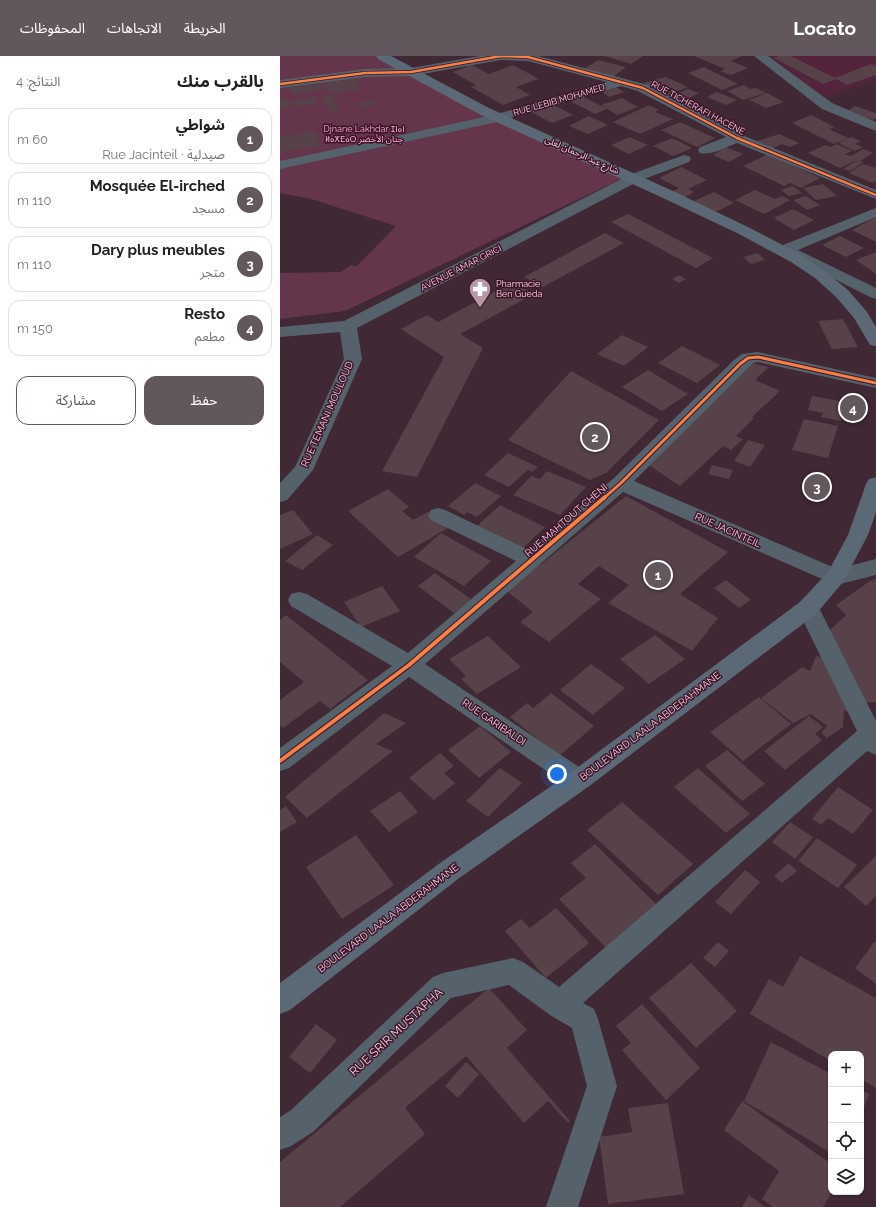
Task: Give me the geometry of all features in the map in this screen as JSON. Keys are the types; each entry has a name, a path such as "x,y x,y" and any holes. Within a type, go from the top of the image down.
{"main road":[{"name":"شارع عبد الرحمان لعلى","path":"382,56 497,118 634,178 784,250"},
{"path":"784,250 818,273 837,289 853,306 871,320 876,341"},
{"name":"BOULEVARD LAALA ABDERAHMANE","path":"280,1000 449,871 579,780 808,608 836,577 858,535 876,484"}],"street":[{"name":"RUE TICHERAFI HACÈNE","path":"280,84 365,73 411,72 501,56 528,57 643,88 737,138 876,194"},
{"path":"760,56 827,106 876,127"},
{"name":"RUE LEBIB MOHAMED","path":"280,165 497,118 621,82"},
{"path":"705,150 737,138"},
{"name":"AVENUE AMAR GRICI","path":"280,332 348,326 634,178 684,159"},
{"path":"784,250 876,212"},
{"path":"784,250 804,257 876,294"},
{"name":"RUE TEMANI MOULOUD","path":"280,495 303,470 353,359 348,326"},
{"name":"RUE MAHTOUT CHENI","path":"280,761 409,665 621,483 748,358 758,357 876,383"},
{"name":"RUE JACINTEIL","path":"621,483 836,577"},
{"path":"438,515 531,560"},
{"path":"836,577 876,567"},
{"name":"RUE GARIBALDI","path":"299,600 409,665 579,780"},
{"path":"560,1005 873,739 808,608"},
{"name":"RUE SRIR MUSTAPHA","path":"280,1135 302,1121 443,986 512,971 560,1005 584,1018 602,1086 562,1207"}],"shaded area":[{"path":"876,56 876,80 825,98 770,57"}],"green space":[{"name":"Djnane Lakhdar ⵊⵏⴰⵏ ⵍⴰⵅⴹⴰⵔ جنان الأخضر","path":"280,56 378,56 623,178 345,311 280,319 280,273 341,272 351,265 357,266 396,226 311,199 280,193"}],"building":[{"path":"604,56 643,56 631,64"},
{"path":"694,56 742,56 731,61 748,68 731,75 720,71 725,69"},
{"path":"779,56 791,56 835,78 871,64 876,66 876,75 847,85 836,79 823,84 774,58"},
{"path":"598,60 626,67 613,77 584,69"},
{"path":"472,65 489,74 513,65 539,79 516,87 530,95 503,105 471,87 476,85 452,72"},
{"path":"704,67 738,84 722,90 688,73"},
{"path":"354,76 361,89 329,94 322,81"},
{"path":"666,77 688,87 666,96 643,83"},
{"path":"318,82 323,90 292,95 287,87"},
{"path":"744,85 751,89 756,88 766,93 743,100 727,91"},
{"path":"616,87 624,92 609,97 601,91"},
{"path":"688,89 699,93 684,101 672,96"},
{"path":"717,92 737,100 726,105 707,97"},
{"path":"767,93 784,102 766,108 749,100"},
{"path":"334,95 336,99 333,99 339,111 330,112 322,96"},
{"path":"580,95 607,109 595,114 568,100"},
{"path":"287,97 291,107 280,108 280,98"},
{"path":"313,97 318,103 295,107 291,101"},
{"path":"622,98 638,107 617,115 601,105"},
{"path":"376,100 379,104 358,108 355,104"},
{"path":"552,104 573,115 552,123 531,112"},
{"path":"649,105 659,110 655,112 673,119 640,134 613,122"},
{"path":"855,106 876,113 876,118 873,120 847,111"},
{"path":"811,115 835,127 829,129 848,138 834,144 792,123"},
{"path":"589,116 608,125 588,134 569,126"},
{"path":"680,122 715,138 697,147 661,130"},
{"path":"315,131 321,145 280,152 280,137"},
{"path":"779,134 799,143 790,147 782,144 771,149 755,142"},
{"path":"630,137 648,145 629,154 611,145"},
{"path":"851,137 861,141 855,144 863,147 855,151 838,143"},
{"path":"672,138 692,148 673,156 653,146"},
{"path":"837,144 852,151 845,154 851,156 863,149 873,153 860,161 864,162 850,171 843,169 859,159 840,168 808,153 825,145 834,149 830,147"},
{"path":"726,147 743,154 729,162 713,155"},
{"path":"768,154 820,178 801,188 790,183 784,186 743,166"},
{"path":"863,164 876,168 876,181 873,183 849,173"},
{"path":"681,167 707,180 688,189 694,192 683,198 671,192 679,188 659,178"},
{"path":"823,184 837,196 816,200 803,188"},
{"path":"793,186 802,193 789,196 781,190"},
{"path":"755,190 775,199 782,196 790,200 764,214 735,200"},
{"path":"714,192 734,203 715,212 694,201"},
{"path":"806,196 820,205 807,210 793,200"},
{"path":"793,209 814,220 794,230 774,218"},
{"path":"628,214 713,258 696,268 611,222"},
{"path":"876,217 876,242 852,230"},
{"path":"605,233 624,243 543,287 524,277"},
{"path":"840,236 864,248 846,257 822,245"},
{"path":"876,252 876,274 856,260"},
{"path":"758,253 765,260 751,264 743,257"},
{"path":"679,275 686,279 679,283 672,279"},
{"path":"513,282 534,294 460,334 483,348 417,477 382,471 444,357 401,329 427,315 438,322"},
{"path":"843,319 858,347 832,349 818,321"},
{"path":"622,335 648,347 624,366 597,354"},
{"path":"682,346 720,365 697,383 658,363"},
{"path":"751,363 769,367 755,380 780,391 752,417 754,418 736,436 743,439 731,450 723,446 680,486 647,464"},
{"path":"648,370 688,394 662,411 622,387"},
{"path":"571,371 659,420 606,473 590,480 508,440"},
{"path":"812,396 845,402 841,421 821,417 823,413 808,410"},
{"path":"804,419 838,426 828,458 792,450"},
{"path":"748,440 765,445 750,467 734,461"},
{"path":"508,453 538,467 532,472 528,470 509,487 484,475"},
{"path":"712,465 733,470 729,479 708,474"},
{"path":"547,471 586,487 560,515 513,495 531,476 540,479"},
{"path":"475,483 501,496 477,517 467,512 464,515 448,506"},
{"path":"388,489 409,507 402,511 413,520 428,512 448,528 398,557 348,511"},
{"path":"626,496 728,552 680,594 718,618 692,651 608,603 629,585 599,566 578,584 601,599 549,642 520,622 533,612 503,588 535,562 540,565"},
{"path":"500,505 545,527 523,548 477,526"},
{"path":"293,510 313,534 280,549 280,515"},
{"path":"441,533 491,561 464,586 414,557"},
{"path":"317,535 333,545 302,570 285,561"},
{"path":"435,573 472,600 454,613 418,586"},
{"path":"876,579 876,702 857,703 829,631 846,615 836,605 870,581"},
{"path":"726,580 751,600 739,608 714,588"},
{"path":"382,586 400,611 361,627 344,602"},
{"path":"286,615 368,680 330,709 320,701 283,728 280,725 280,700 304,682 280,662 280,620"},
{"path":"655,635 685,659 649,684 620,659"},
{"path":"488,636 521,667 477,694 461,679 466,676 449,659"},
{"path":"816,656 831,659 854,712 844,711 843,727 827,738 821,733 827,726 811,714 793,723 761,698 802,667 810,671"},
{"path":"591,664 625,688 593,715 560,690"},
{"path":"551,693 594,726 559,756 510,717 527,703 533,708"},
{"path":"759,697 791,724 743,761 710,732"},
{"path":"384,713 406,723 376,744 393,751 307,818 285,797"},
{"path":"809,716 823,727 815,734 822,740 785,770 764,751"},
{"path":"480,726 511,752 479,778 448,750"},
{"path":"727,750 765,784 742,801 705,766"},
{"path":"440,753 454,766 444,773 455,783 434,800 409,778"},
{"path":"500,768 522,783 488,817 466,801"},
{"path":"698,768 750,814 726,833 674,787"},
{"path":"838,787 873,810 853,834 828,818 821,825 812,819"},
{"path":"400,791 418,812 389,832 370,811"},
{"path":"622,802 693,864 658,895 587,830"},
{"path":"286,806 297,822 280,832 280,810"},
{"path":"790,822 813,837 795,859 772,842"},
{"path":"356,835 394,885 342,919 306,867"},
{"path":"817,838 857,865 838,888 798,861"},
{"path":"595,844 658,906 607,949 559,899 586,878 571,863"},
{"path":"876,856 876,896 866,906 844,887"},
{"path":"789,863 797,871 782,883 774,876"},
{"path":"745,870 760,882 731,914 715,902"},
{"path":"556,908 589,943 546,978 505,931 521,919 530,928"},
{"path":"876,940 876,984 855,968"},
{"path":"718,942 729,951 715,967 703,958"},
{"path":"800,956 876,998 876,1088 864,1081 864,1051 828,1051 828,1059 750,1014 769,979 783,987"},
{"path":"691,963 737,1011 696,1048 649,998"},
{"path":"489,988 527,1030 507,1048 570,1121 568,1123 548,1101 524,1123 466,1056 405,1108 425,1134 340,1207 280,1207 280,1162"},
{"path":"642,1004 700,1068 666,1100 622,1050 631,1043 616,1026"},
{"path":"316,1024 337,1040 310,1073 289,1057"},
{"path":"771,1042 828,1072 828,1151 744,1101"},
{"path":"466,1062 479,1074 458,1098 445,1086"},
{"path":"864,1092 869,1094 864,1107"},
{"path":"742,1101 828,1162 828,1195 830,1195 823,1207 773,1207 762,1199 779,1171 724,1130"},
{"path":"668,1103 684,1194 608,1204 599,1137 632,1132 628,1108"},
{"path":"749,1195 765,1207 742,1207"}],"cycle path":[{"path":"280,84 365,73 411,72 501,56 528,57 643,88 737,138 876,195"},
{"path":"280,761 409,665 621,483 740,364 748,358 758,357 876,383"}],"place":[{"name":"Pharmacie Ben Gueda","path":"480,308"},
{"name":"Resto","path":"853,408"},
{"name":"Mosquée El-irched","path":"595,437"},
{"name":"Dary plus meubles","path":"817,487"},
{"name":"شواطي","path":"658,575"}]}
